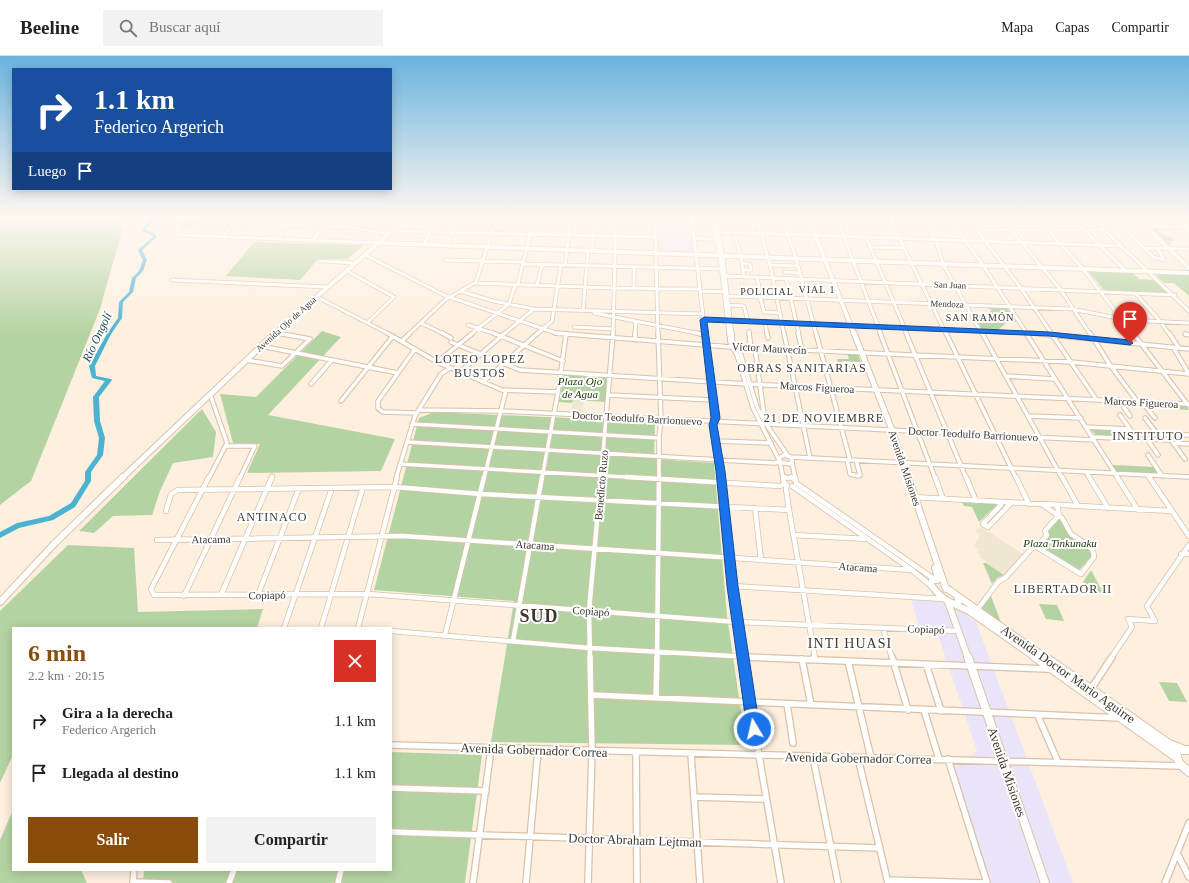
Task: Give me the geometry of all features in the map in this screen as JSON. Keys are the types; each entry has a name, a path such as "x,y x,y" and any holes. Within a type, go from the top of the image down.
{"main road":[{"name":"Avenida Ojo de Agua","path":"0,602 54,544 210,394 275,333 361,258"},
{"path":"785,258 1189,273"},
{"path":"1178,258 1189,268"},
{"name":"Avenida Misiones","path":"823,259 890,430 946,589"},
{"name":"Avenida Misiones","path":"860,352 863,364 874,389"},
{"name":"Avenida Misiones","path":"913,497 937,574 934,579"},
{"path":"934,579 930,581 932,586 946,599"},
{"name":"Avenida Doctor Mario Aguirre","path":"934,579 940,582 946,589 1169,744 1186,750"},
{"name":"Avenida Misiones","path":"954,616 954,608 959,601 956,596"},
{"name":"Avenida Misiones","path":"946,599 959,630 1045,883"},
{"name":"Avenida Doctor Mario Aguirre","path":"946,599 969,611 1171,752 1176,757"},
{"path":"1186,750 1177,751 1176,757 1186,770"}],"street":[{"name":"Víctor Mauvecín","path":"372,258 449,297 543,329 566,335 732,347 1043,360 1110,365 1189,374"},
{"path":"402,341 449,297 475,283 484,258"},
{"path":"437,362 509,304 517,284 524,258"},
{"path":"484,382 552,321 564,258"},
{"path":"582,311 589,258"},
{"name":"Benedicto Ruzo","path":"588,883 592,751 589,611 611,375 614,329 614,258"},
{"path":"656,258 661,419 659,438 658,652 656,698"},
{"path":"696,258 715,418 716,441 722,482 732,586 749,703 781,883"},
{"path":"721,258 733,343 740,352 747,384"},
{"path":"740,258 744,277"},
{"path":"768,258 810,458"},
{"path":"796,258 841,428 850,474 858,476 860,475 856,460"},
{"path":"874,258 976,501"},
{"path":"908,258 1029,504"},
{"path":"941,258 954,285 1078,506"},
{"path":"976,258 1081,418 1138,510"},
{"path":"998,258 1096,399"},
{"path":"1035,258 1075,310 1110,365 1137,401"},
{"path":"1073,258 1084,269 1189,405"},
{"path":"1112,258 1125,270"},
{"path":"1135,258 1189,310"},
{"path":"1154,258 1157,260 1164,259 1163,258"},
{"path":"445,260 542,265 723,269"},
{"path":"853,260 944,499"},
{"path":"320,261 355,263"},
{"path":"742,263 750,264 751,270 743,270"},
{"path":"537,285 542,265"},
{"path":"770,265 798,266"},
{"path":"634,267 634,288"},
{"path":"723,269 726,276 730,342 737,355 771,443 790,483 912,570 932,586"},
{"path":"347,270 394,297 368,322"},
{"path":"785,272 800,273"},
{"name":"San Juan","path":"726,276 996,286 1175,295"},
{"path":"757,278 759,288"},
{"path":"786,279 788,286"},
{"path":"172,280 328,287"},
{"name":"Mendoza","path":"475,283 700,290 744,296 777,298 1075,310 1122,319 1189,323"},
{"path":"742,285 744,296"},
{"path":"460,291 534,309 703,314"},
{"path":"789,292 802,350"},
{"path":"1136,294 1160,321 1178,348"},
{"path":"317,297 368,322 437,362 484,382 506,390 558,392"},
{"path":"760,297 764,312 780,313"},
{"path":"729,306 744,306 748,322"},
{"path":"460,372 534,309"},
{"path":"582,311 705,335"},
{"path":"704,320 1052,334 1189,349"},
{"path":"636,322 636,340"},
{"path":"765,322 768,338"},
{"name":"Marcos Figueroa","path":"421,323 459,345 520,370 747,384 1119,400 1189,405"},
{"path":"468,325 480,328 563,361"},
{"path":"574,327 614,329"},
{"path":"749,331 760,384 763,424 790,458 790,483 786,489 797,563 815,660"},
{"path":"246,360 279,366 285,364 310,339 275,333"},
{"path":"512,641 550,432 555,414 562,373 566,335"},
{"path":"341,401 393,336"},
{"path":"261,346 398,373 415,349"},
{"path":"1172,347 1189,374"},
{"path":"311,384 331,361"},
{"path":"843,363 863,364"},
{"path":"358,627 368,594 400,464 412,424 441,374 450,368"},
{"name":"Doctor Teodulfo Barrionuevo","path":"398,373 378,401 378,408 383,412 501,411 947,433 1040,437 1147,439 1189,444"},
{"path":"1006,376 1054,378"},
{"path":"445,635 506,390"},
{"path":"177,540 226,446 227,440 210,394"},
{"path":"609,395 713,400"},
{"path":"1119,400 1130,416"},
{"path":"1142,402 1155,418 1145,418 1161,440"},
{"path":"1028,416 1081,418"},
{"path":"1120,416 1137,439"},
{"path":"412,424 659,438"},
{"path":"1086,426 1130,429"},
{"path":"1156,434 1189,435"},
{"path":"1147,439 1158,455 1148,455 1162,476"},
{"path":"716,441 771,443"},
{"path":"406,442 774,464 780,461 782,455 790,458 901,462 1189,477"},
{"path":"1172,442 1185,459"},
{"path":"184,596 255,446 226,446"},
{"path":"780,461 788,464 790,458"},
{"path":"400,464 781,486 790,483"},
{"path":"1086,472 1108,508"},
{"path":"1148,475 1189,536"},
{"path":"221,595 272,476"},
{"path":"790,483 934,579"},
{"path":"166,511 171,494 178,490 363,487 395,487 480,494 789,510"},
{"path":"321,627 363,487"},
{"path":"258,595 299,488"},
{"path":"284,627 294,594 332,488"},
{"path":"913,497 1172,511"},
{"path":"1000,502 1001,505 983,524 988,527 1011,503"},
{"path":"1041,504 1059,515"},
{"path":"1035,546 1078,574 1083,573 1094,557 1093,551 1089,546 1070,534 1059,515 1058,505"},
{"path":"755,508 761,560"},
{"path":"977,610 998,582 1006,577 1032,548 1038,546 1047,535 1045,531 1059,515"},
{"path":"793,535 868,539"},
{"name":"Atacama","path":"157,540 382,537 468,541 912,570"},
{"name":"Copiapó","path":"177,540 151,589 154,595 368,594 737,622 959,630"},
{"path":"1091,689 1132,627 1128,619 1155,621 1147,606 1181,554 1189,545"},
{"path":"1181,554 1189,554"},
{"path":"732,586 946,599"},
{"path":"883,628 908,710"},
{"path":"392,631 590,648 742,657 1053,669"},
{"path":"802,659 811,705"},
{"path":"848,661 872,758"},
{"path":"926,664 941,711"},
{"path":"591,695 1038,716 1112,719 1122,718"},
{"path":"787,704 793,743"},
{"path":"924,710 939,759"},
{"path":"1038,716 1058,762"},
{"name":"Avenida Gobernador Correa","path":"392,745 758,756 1004,760 1176,767 1186,770"},
{"path":"473,883 491,749"},
{"path":"526,883 538,750"},
{"path":"636,752 637,883"},
{"path":"691,754 700,883"},
{"path":"813,757 838,883"},
{"path":"858,758 888,882 983,883"},
{"path":"948,759 987,883"},
{"path":"392,788 486,791"},
{"path":"694,797 766,799"},
{"path":"1165,883 1188,826"},
{"name":"Doctor Abraham Lejtman","path":"392,832 880,848"},
{"path":"1177,853 1189,877"},
{"path":"134,871 133,882 169,883"},
{"path":"229,883 234,871"},
{"path":"338,883 341,871"}],"shaded area":[{"path":"573,400 584,400 582,413 571,412"},
{"path":"981,527 1023,554 1004,575 979,557 980,554 977,552 979,549 974,546 979,539 979,534 975,531"},
{"path":"911,599 939,601 960,610 976,622 1073,883 990,883 953,769 977,751 937,632 919,627"}],"green space":[{"path":"0,258 114,258 100,309 31,481 0,505"},
{"path":"241,258 349,258 347,259 318,259 300,280 226,276"},
{"path":"1088,271 1133,273 1139,279 1154,280 1167,293 1104,290"},
{"path":"1154,273 1189,274 1189,296 1174,283 1164,283"},
{"path":"984,307 1007,308 1017,322 1008,321 997,331 981,330 972,314 986,315 992,310"},
{"path":"322,331 341,337 268,415 395,439 381,471 247,473 260,444 233,443 220,394 256,397"},
{"path":"847,352 858,354 862,366 851,366 851,369 840,368 840,372 827,371 826,367 839,368 837,359 849,359"},
{"name":"Plaza Ojo de Agua","path":"564,374 607,377 606,402 573,400 572,403 559,402"},
{"path":"1146,403 1186,405 1189,410 1148,408"},
{"path":"202,409 216,432 213,457 173,463 160,491 152,515 113,516 94,533 79,531"},
{"path":"434,412 655,422 654,459 714,463 727,616 746,745 491,742 514,601 374,590 419,418"},
{"path":"1090,429 1129,430 1133,437 1096,435"},
{"path":"1112,465 1155,467 1158,474 1117,472"},
{"path":"962,501 995,503 997,505 979,522 972,507 964,506"},
{"name":"Plaza Tinkunaku","path":"1059,518 1070,535 1088,547 1092,556 1079,570 1040,546 1049,536 1048,531"},
{"path":"68,545 134,548 138,612 263,609 257,627 12,627 12,757 0,783 0,611"},
{"path":"983,563 986,563 1004,575 997,578 992,584"},
{"path":"1091,570 1104,595 1083,582"},
{"path":"991,596 1002,625 981,609"},
{"path":"1039,604 1057,605 1064,621 1046,619"},
{"path":"1159,682 1177,683 1187,702 1169,701"},
{"path":"392,752 482,755 465,883 143,883 144,871 392,871"},
{"path":"12,812 12,871 81,871 87,883 0,883 0,840"}],"waterway":[{"name":"Río Ongolí","path":"0,535 17,526 51,518 73,505 88,481 88,472 100,455 102,438 97,421 96,397 109,380 94,377 92,366 109,334 120,318 121,302 131,292 134,278 141,271 145,260 144,258"}],"district":[{"name":"VIAL 1","path":"817,289"},
{"name":"POLICIAL","path":"767,291"},
{"name":"SAN RAMÓN","path":"980,317"},
{"name":"LOTEO LOPEZ BUSTOS","path":"480,366"},
{"name":"OBRAS SANITARIAS","path":"802,368"},
{"name":"21 DE NOVIEMBRE","path":"824,418"},
{"name":"INSTITUTO","path":"1148,436"},
{"name":"ANTINACO","path":"272,517"},
{"name":"LIBERTADOR II","path":"1063,589"},
{"name":"SUD","path":"539,616"},
{"name":"INTI HUASI","path":"850,643"}],"route":[{"path":"754,729 732,586 719,460 713,425 715,418 704,320 1049,334 1130,343"}]}
